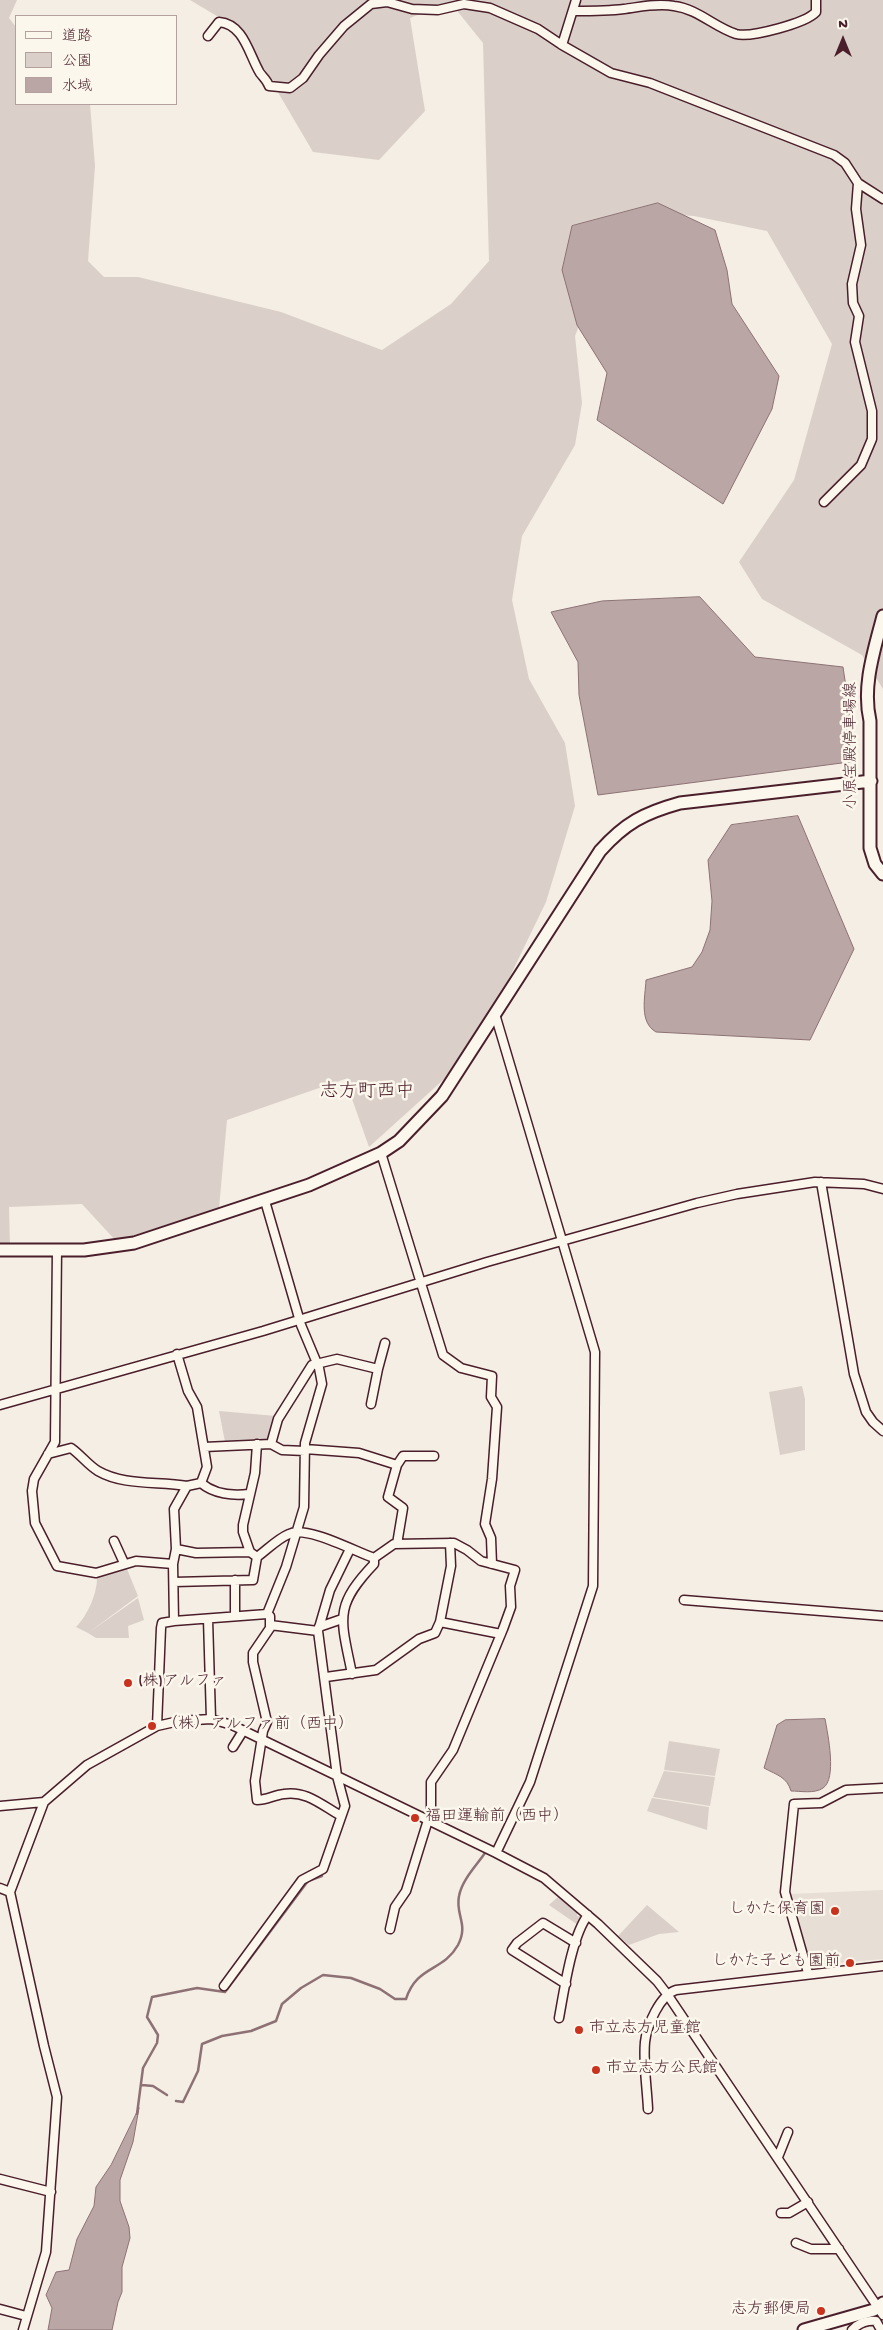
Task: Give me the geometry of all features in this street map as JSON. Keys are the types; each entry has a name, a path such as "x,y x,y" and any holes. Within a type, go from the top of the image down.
{"street":[{"path":"562,45 576,0"},
{"path":"574,11 626,9 639,6 673,6 690,10 738,35 788,26 810,19 816,12 816,0"},
{"path":"208,36 219,22 226,22 235,28 245,42 268,86 290,88 303,78 319,55 344,26 371,4 387,2 412,9 438,10 462,2 490,8 538,28 562,45 610,73 650,83 834,155 845,164 858,183 883,199"},
{"path":"824,502 861,465 872,439 872,411 856,342 859,316 853,303 852,284 861,245 856,208 858,183"},
{"name":"小原宝殿停車場線","path":"883,616 868,676 866,705 870,721 870,848 875,864 883,874"},
{"path":"0,1250 84,1250 134,1243 309,1185 381,1153 398,1141 442,1096 600,851 630,822 655,810 680,803 871,781"},
{"path":"494,1014 595,1352 597,1401 594,1434 593,1586 530,1782 496,1852"},
{"path":"381,1153 443,1355 462,1368 492,1376 491,1397 496,1406 492,1479 485,1524 491,1538 492,1564"},
{"path":"822,1182 854,1374 866,1412 872,1422 883,1431"},
{"path":"0,1404 705,1201 737,1194 822,1182 864,1184 883,1188"},
{"path":"265,1200 299,1319 317,1364 322,1384 307,1435 304,1507 286,1567 267,1614"},
{"path":"57,1249 55,1442 34,1479 32,1491 35,1523 57,1566 96,1573 136,1560 173,1564"},
{"path":"371,1404 385,1343"},
{"path":"177,1354 188,1391 197,1407 207,1467 201,1483"},
{"path":"271,1444 278,1419 312,1366 337,1359 378,1369"},
{"path":"174,1582 253,1580 254,1555 243,1532 255,1473 257,1444"},
{"path":"204,1447 271,1444 282,1450 359,1454 397,1465"},
{"path":"48,1454 71,1448 93,1467 108,1475 139,1482 187,1486 201,1483"},
{"path":"397,1544 404,1508 388,1497 397,1465 403,1456 434,1456"},
{"path":"201,1483 209,1490 223,1493 250,1494"},
{"path":"174,1621 173,1564 176,1549 174,1509 187,1486"},
{"path":"176,1549 196,1553 254,1555 289,1533 297,1531 328,1539 374,1558"},
{"path":"114,1541 124,1563"},
{"path":"326,1677 376,1670 390,1662 419,1638 435,1633 440,1622 451,1566 450,1543"},
{"path":"374,1558 397,1544 450,1543 467,1550 481,1560 514,1570 510,1586 510,1606 501,1634 453,1750 431,1782 429,1821 406,1891 395,1907 390,1929"},
{"path":"224,1986 302,1880 324,1869 345,1806 337,1776 319,1629 330,1590 350,1549"},
{"path":"352,1674 342,1618 347,1599 374,1564 374,1558"},
{"path":"235,1580 235,1616"},
{"path":"684,1600 883,1616"},
{"path":"157,1726 162,1623 267,1614"},
{"path":"267,1614 270,1616 270,1628 253,1654 253,1662 267,1722 255,1781 257,1800 269,1799 284,1794 299,1794 309,1797 342,1816"},
{"path":"270,1625 319,1629 342,1618"},
{"path":"208,1619 211,1719"},
{"path":"440,1622 501,1634"},
{"path":"23,2330 46,2252 57,2097 10,1892 44,1802 87,1765 157,1726 179,1721 211,1719 243,1731 496,1852 544,1878 588,1915 657,1981 839,2249 882,2308 839,2324 804,2330"},
{"path":"232,1747 243,1731"},
{"path":"808,1973 785,1892 794,1804 821,1803 846,1790 883,1788"},
{"path":"0,1806 44,1802"},
{"path":"0,1888 10,1892"},
{"path":"559,2018 576,1943 582,1923 588,1915"},
{"path":"566,1984 512,1950 517,1943 543,1924 576,1943"},
{"path":"648,2109 645,2040 659,2002 667,1994 676,1990 808,1973 883,1966"},
{"path":"778,2157 788,2132"},
{"path":"0,2179 51,2192"},
{"path":"781,2213 789,2213 808,2202"},
{"path":"796,2244 811,2249 839,2249"},
{"path":"0,2309 26,2316"},
{"path":"852,2330 859,2324 871,2321 876,2321 881,2330"}],"shaded area":[{"path":"883,1890 883,1959 809,1966 789,1894"}],"green space":[{"path":"0,0 17,0 9,18 15,26 15,105 90,105 95,166 88,261 104,277 138,277 281,312 382,350 451,304 489,261 483,43 450,2 410,18 425,111 379,160 313,152 242,31 190,0 883,0 883,689 862,655 762,599 739,562 794,480 832,344 767,231 694,216 648,213 601,269 575,336 582,403 575,445 522,536 512,600 529,679 565,743 575,806 546,902 499,999 452,1072 369,1147 345,1079 227,1120 219,1208 116,1241 82,1204 9,1207 10,1247 0,1247"},
{"path":"802,1386 805,1399 805,1450 780,1455 769,1392"},
{"path":"219,1411 276,1416 269,1442 225,1442"},
{"path":"125,1564 138,1596 88,1633 76,1627 91,1603 96,1589 97,1575"},
{"path":"138,1598 144,1620 128,1626 129,1638 96,1638 88,1633"},
{"path":"669,1741 720,1749 715,1776 664,1770"},
{"path":"664,1771 715,1777 710,1806 653,1797"},
{"path":"652,1798 709,1807 707,1830 647,1811"},
{"path":"560,1895 580,1913 577,1913 577,1916 580,1916 578,1925 549,1905"},
{"path":"647,1905 679,1932 659,1934 629,1945 618,1936"}],"water":[{"path":"658,203 715,230 727,270 732,304 779,376 772,409 723,504 597,420 607,373 577,325 562,270 572,226"},
{"path":"700,597 755,657 843,667 857,761 598,795 579,695 578,662 551,612 602,601"},
{"path":"798,816 854,949 810,1040 656,1032 651,1028 645,1016 646,980 692,967 702,952 710,930 712,901 708,860 731,825"},
{"path":"825,1719 831,1766 827,1783 823,1788 816,1791 791,1791 784,1779 764,1768 777,1725 785,1720"},
{"path":"139,2108 133,2142 120,2180 120,2201 129,2227 130,2238 122,2267 122,2292 112,2330 48,2330 52,2308 46,2295 56,2272 69,2270 77,2239 94,2206 96,2187 111,2165"}],"waterway":[{"path":"176,2101 183,2102 198,2071 202,2044 222,2036 251,2031 276,2021 282,2004 301,1988 323,1975 351,1978 380,1989 395,1999 406,1999 417,1980 445,1960 458,1945 462,1931 458,1903 459,1896 466,1879 485,1853"},
{"path":"137,2114 143,2068 157,2043 158,2035 147,2017 152,1997 197,1988 225,1992 308,1881 322,1876"},
{"path":"142,2085 153,2086 167,2095"}],"place":[{"name":"(株)アルファ","path":"128,1683"},
{"name":"（株）アルファ前（西中）","path":"152,1726"},
{"name":"福田運輸前（西中）","path":"415,1818"},
{"name":"しかた保育園","path":"835,1911"},
{"name":"しかた子ども園前","path":"850,1963"},
{"name":"市立志方児童館","path":"579,2030"},
{"name":"市立志方公民館","path":"596,2070"},
{"name":"志方郵便局","path":"821,2311"}],"district":[{"name":"志方町西中","path":"367,1093"}]}
